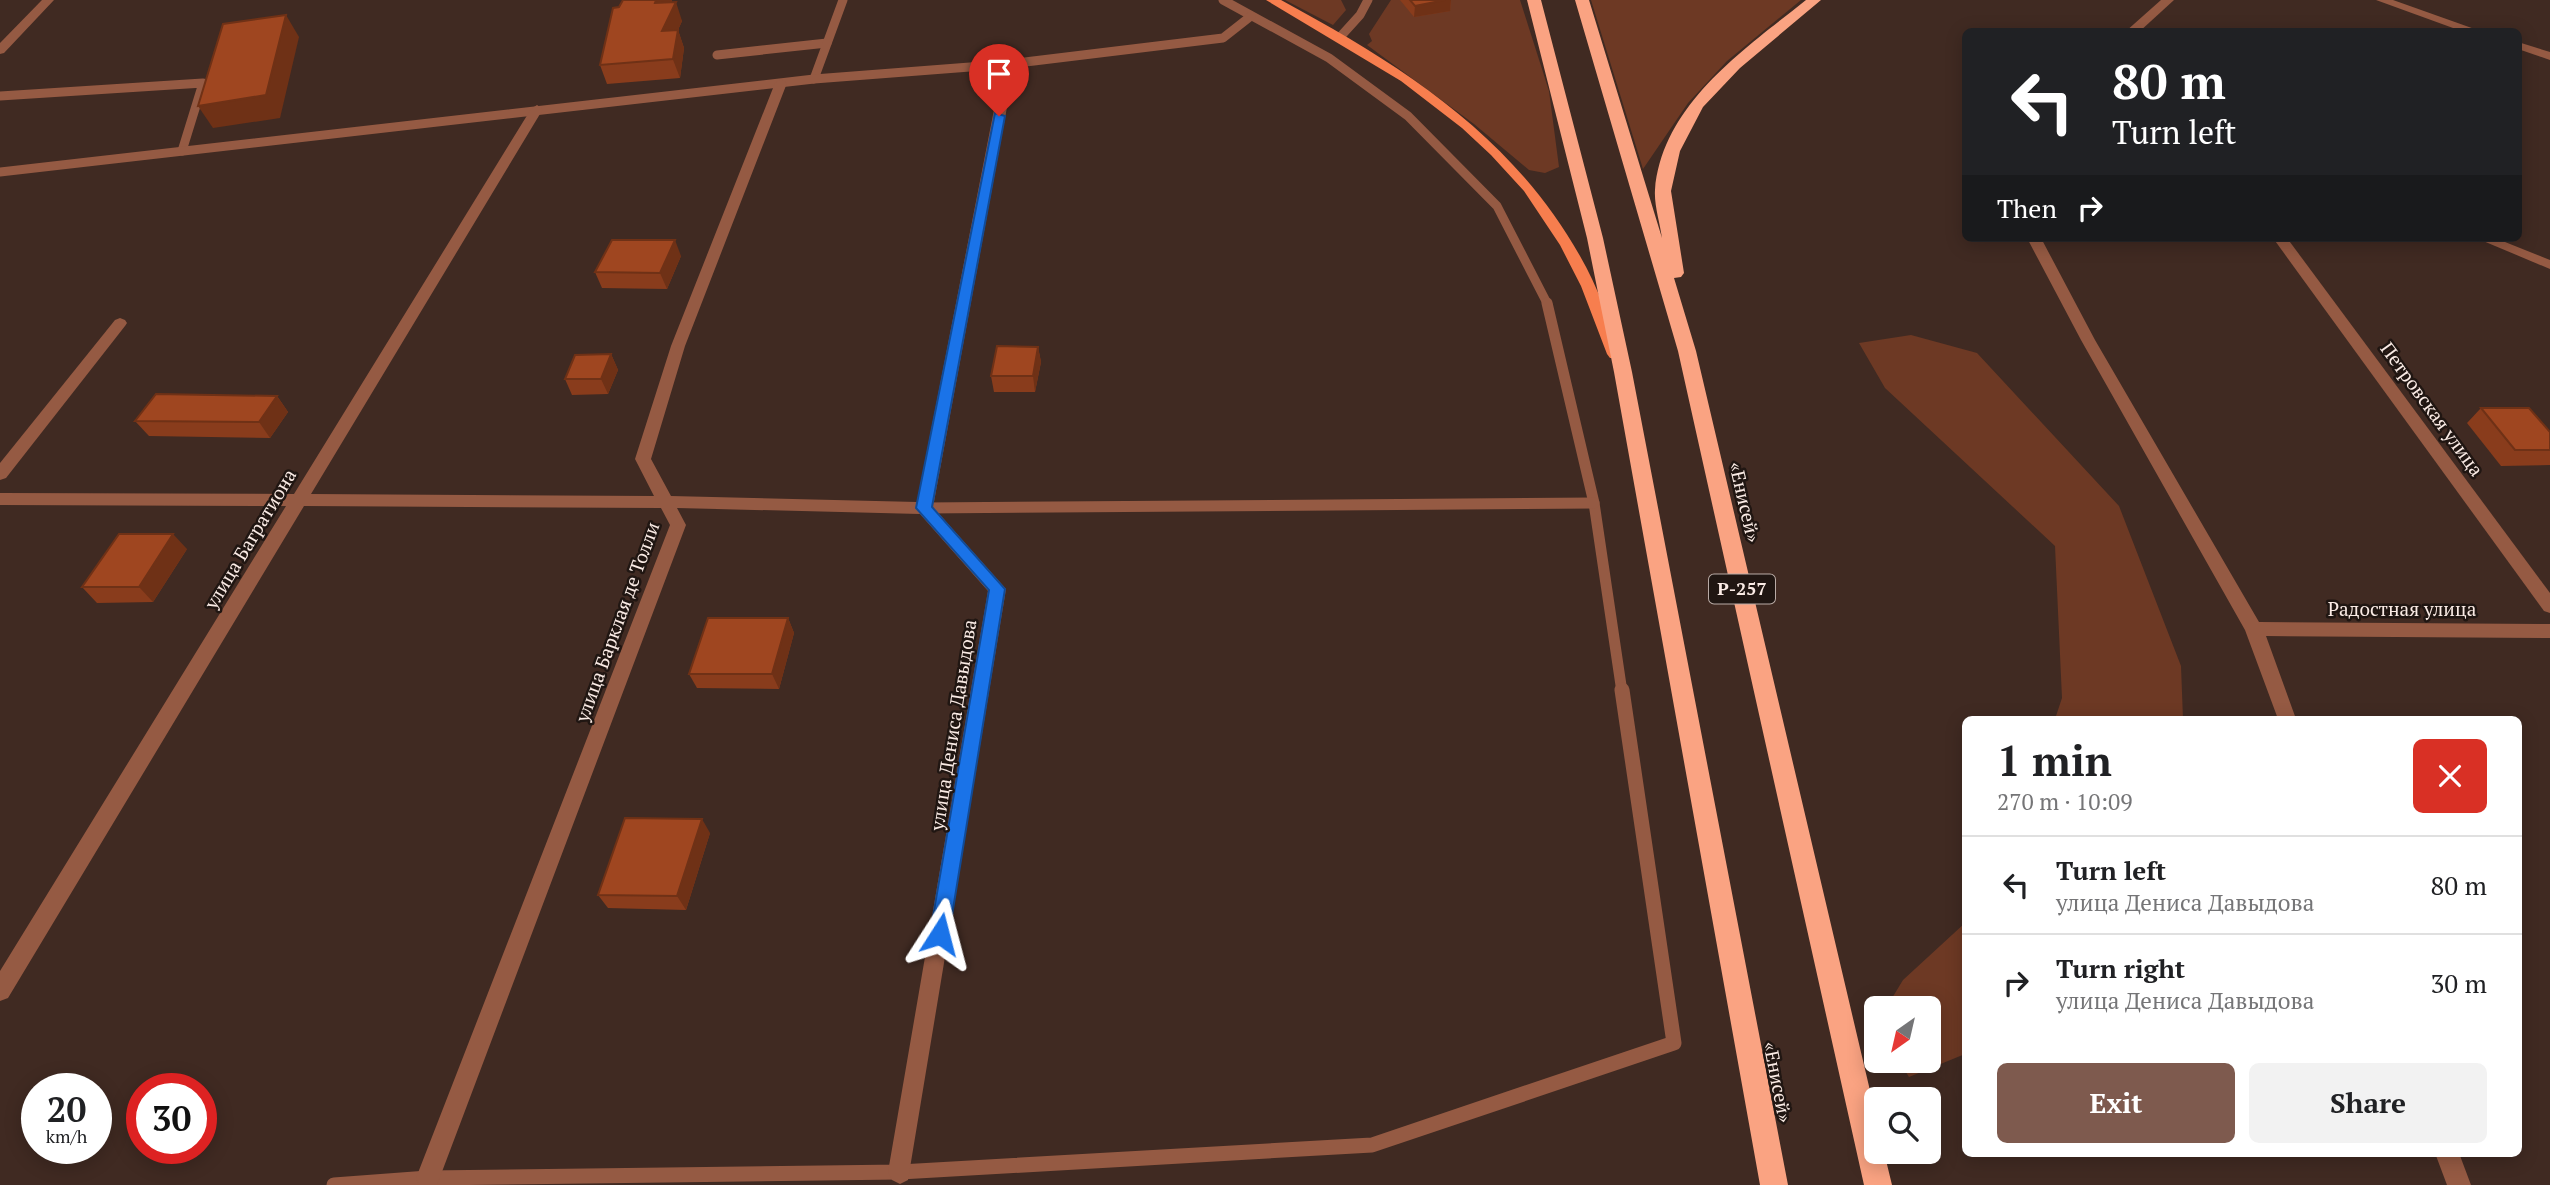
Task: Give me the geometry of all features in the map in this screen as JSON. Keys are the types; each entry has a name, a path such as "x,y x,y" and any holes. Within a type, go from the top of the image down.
{"highway":[{"name":"«Енисей»","path":"1534,0 1595,238 1623,372 1774,1185"},
{"name":"«Енисей»","path":"1582,0 1687,351 1878,1185"},
{"path":"1687,351 1663,191 1672,151 1697,105 1725,75 1814,0"}],"main road":[{"path":"1272,0 1340,36 1383,63 1465,124 1524,181 1579,266 1623,372"}],"street":[{"path":"0,50 48,0"},
{"path":"2136,28 2168,0"},
{"path":"2382,0 2465,28"},
{"path":"2522,46 2550,56"},
{"path":"0,499 668,502 924,508 1009,64"},
{"name":"улица Барклая де Толли","path":"433,1181 678,525 643,459 678,346 781,83"},
{"name":"улица Багратиона","path":"0,991 537,109"},
{"path":"2036,242 2088,340 2254,629 2286,716"},
{"name":"Петровская улица","path":"2283,242 2550,606"},
{"path":"2493,242 2550,265"},
{"path":"0,474 120,323"},
{"name":"улица Дениса Давыдова","path":"900,1172 997,589 924,508"},
{"name":"Радостная улица","path":"2254,629 2550,631"},
{"path":"2448,1157 2459,1185"}],"lane":[{"path":"814,79 843,0"},
{"path":"334,1185 900,1172 1372,1145 1674,1043 1594,503 1549,307 1497,206 1408,116 1329,58 1223,0"},
{"path":"1340,36 1360,15 1368,0"},
{"path":"0,172 537,109 814,79 1009,64 1223,38 1251,16"},
{"path":"717,55 827,43"},
{"path":"0,96 203,83 182,151"},
{"path":"924,508 1594,503"}],"shaded area":[{"path":"1285,0 1341,0 1346,10 1333,25"},
{"path":"1391,0 1520,0 1549,91 1559,167 1545,173 1529,170 1474,124 1367,45 1372,41 1369,34"},
{"path":"1591,0 1801,0 1727,61 1688,103 1643,169"},
{"path":"1911,335 1977,353 2119,506 2181,666 2183,716 2056,716 2062,698 2055,546 1885,388 1859,343"},
{"path":"1962,926 1962,1055 1941,1064 1941,996 1893,996 1903,980"}],"building":[{"path":"623,0 676,2 662,31 678,30 673,59 600,65 613,8 619,7"},
{"path":"1410,0 1445,0 1415,6"},
{"path":"286,15 266,95 198,106 223,24"},
{"path":"612,240 675,240 660,273 595,272"},
{"path":"997,346 1038,347 1033,376 991,376"},
{"path":"611,354 601,379 565,379 575,355"},
{"path":"156,394 277,396 259,422 135,421"},
{"path":"2481,408 2529,408 2550,432 2550,450 2515,450"},
{"path":"119,534 173,534 139,587 82,587"},
{"path":"708,618 788,618 772,674 689,674"},
{"path":"625,818 702,819 677,896 598,895"}],"route":[{"path":"940,934 997,589 924,508 999,116"}]}
